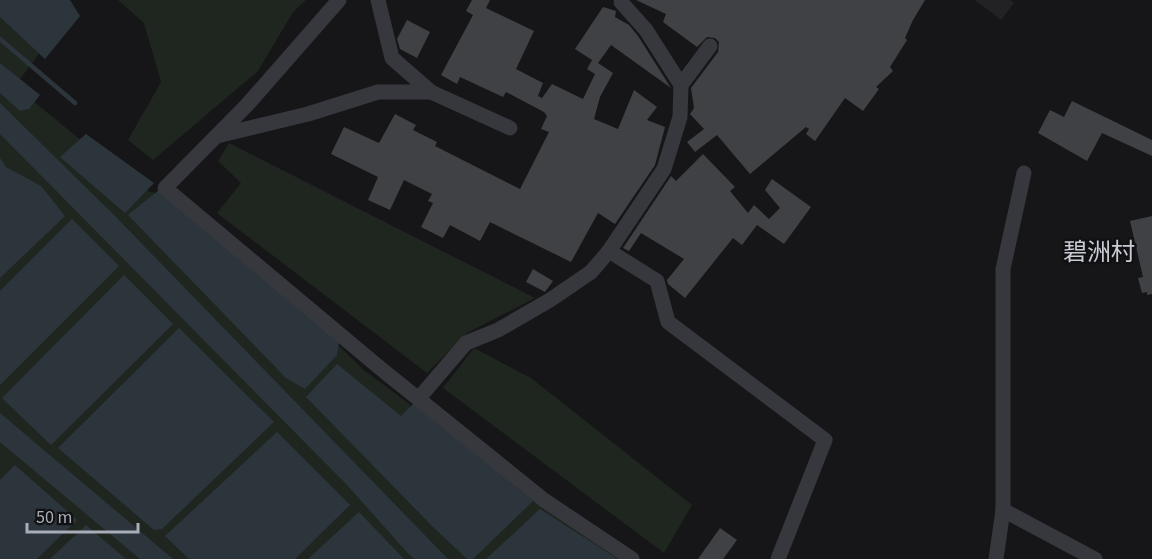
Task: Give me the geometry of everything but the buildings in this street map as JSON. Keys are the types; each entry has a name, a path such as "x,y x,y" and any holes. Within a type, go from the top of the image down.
{"street":[{"path":"339,0 247,105 165,188 544,500 632,559"},
{"path":"378,0 392,57 431,92 510,128"},
{"path":"419,398 466,343 498,330 550,300 591,272 609,251 663,169 680,117 681,85 646,30 621,2"},
{"path":"681,85 710,46"},
{"path":"215,137 308,114 378,92 431,92"},
{"path":"996,559 1003,510 1003,269 1024,173"},
{"path":"609,251 657,281 668,322 825,440 778,559"},
{"path":"1003,510 1095,559"}],"shaded area":[{"path":"0,0 68,15 15,86 139,188 193,205 365,371 617,559 0,559"},
{"path":"0,0 70,0 80,16 45,59 0,17"},
{"path":"118,0 306,0 293,12 258,71 153,160 128,140 161,82 144,23"},
{"path":"975,0 1010,0 1014,3 1001,20"},
{"path":"0,63 40,95 29,109 20,111 0,93"},
{"path":"0,103 114,215 448,559 414,559 405,550 347,485 0,134"},
{"path":"86,134 154,183 125,213 60,157"},
{"path":"229,143 535,298 467,333 427,373 217,213 241,183 218,161"},
{"path":"0,158 6,167 41,186 65,216 0,278"},
{"path":"159,190 339,342 337,355 305,389 286,378 128,215"},
{"path":"72,219 119,266 0,385 0,291"},
{"path":"124,275 173,324 51,445 2,398"},
{"path":"179,328 274,422 162,529 154,530 58,448"},
{"path":"474,348 531,378 692,505 664,553 443,388"},
{"path":"337,364 401,416 414,403 533,501 473,559 467,559 306,397"},
{"path":"0,413 173,559 140,559 0,442"},
{"path":"277,432 350,505 295,559 189,559 165,536"},
{"path":"15,465 77,520 37,559 0,559 0,480"},
{"path":"540,509 618,559 486,559"},
{"path":"359,512 404,559 308,559"},
{"path":"86,525 126,559 50,559"}],"waterway":[{"path":"0,39 75,103"}],"district":[{"name":"碧洲村","path":"1099,252"}]}
